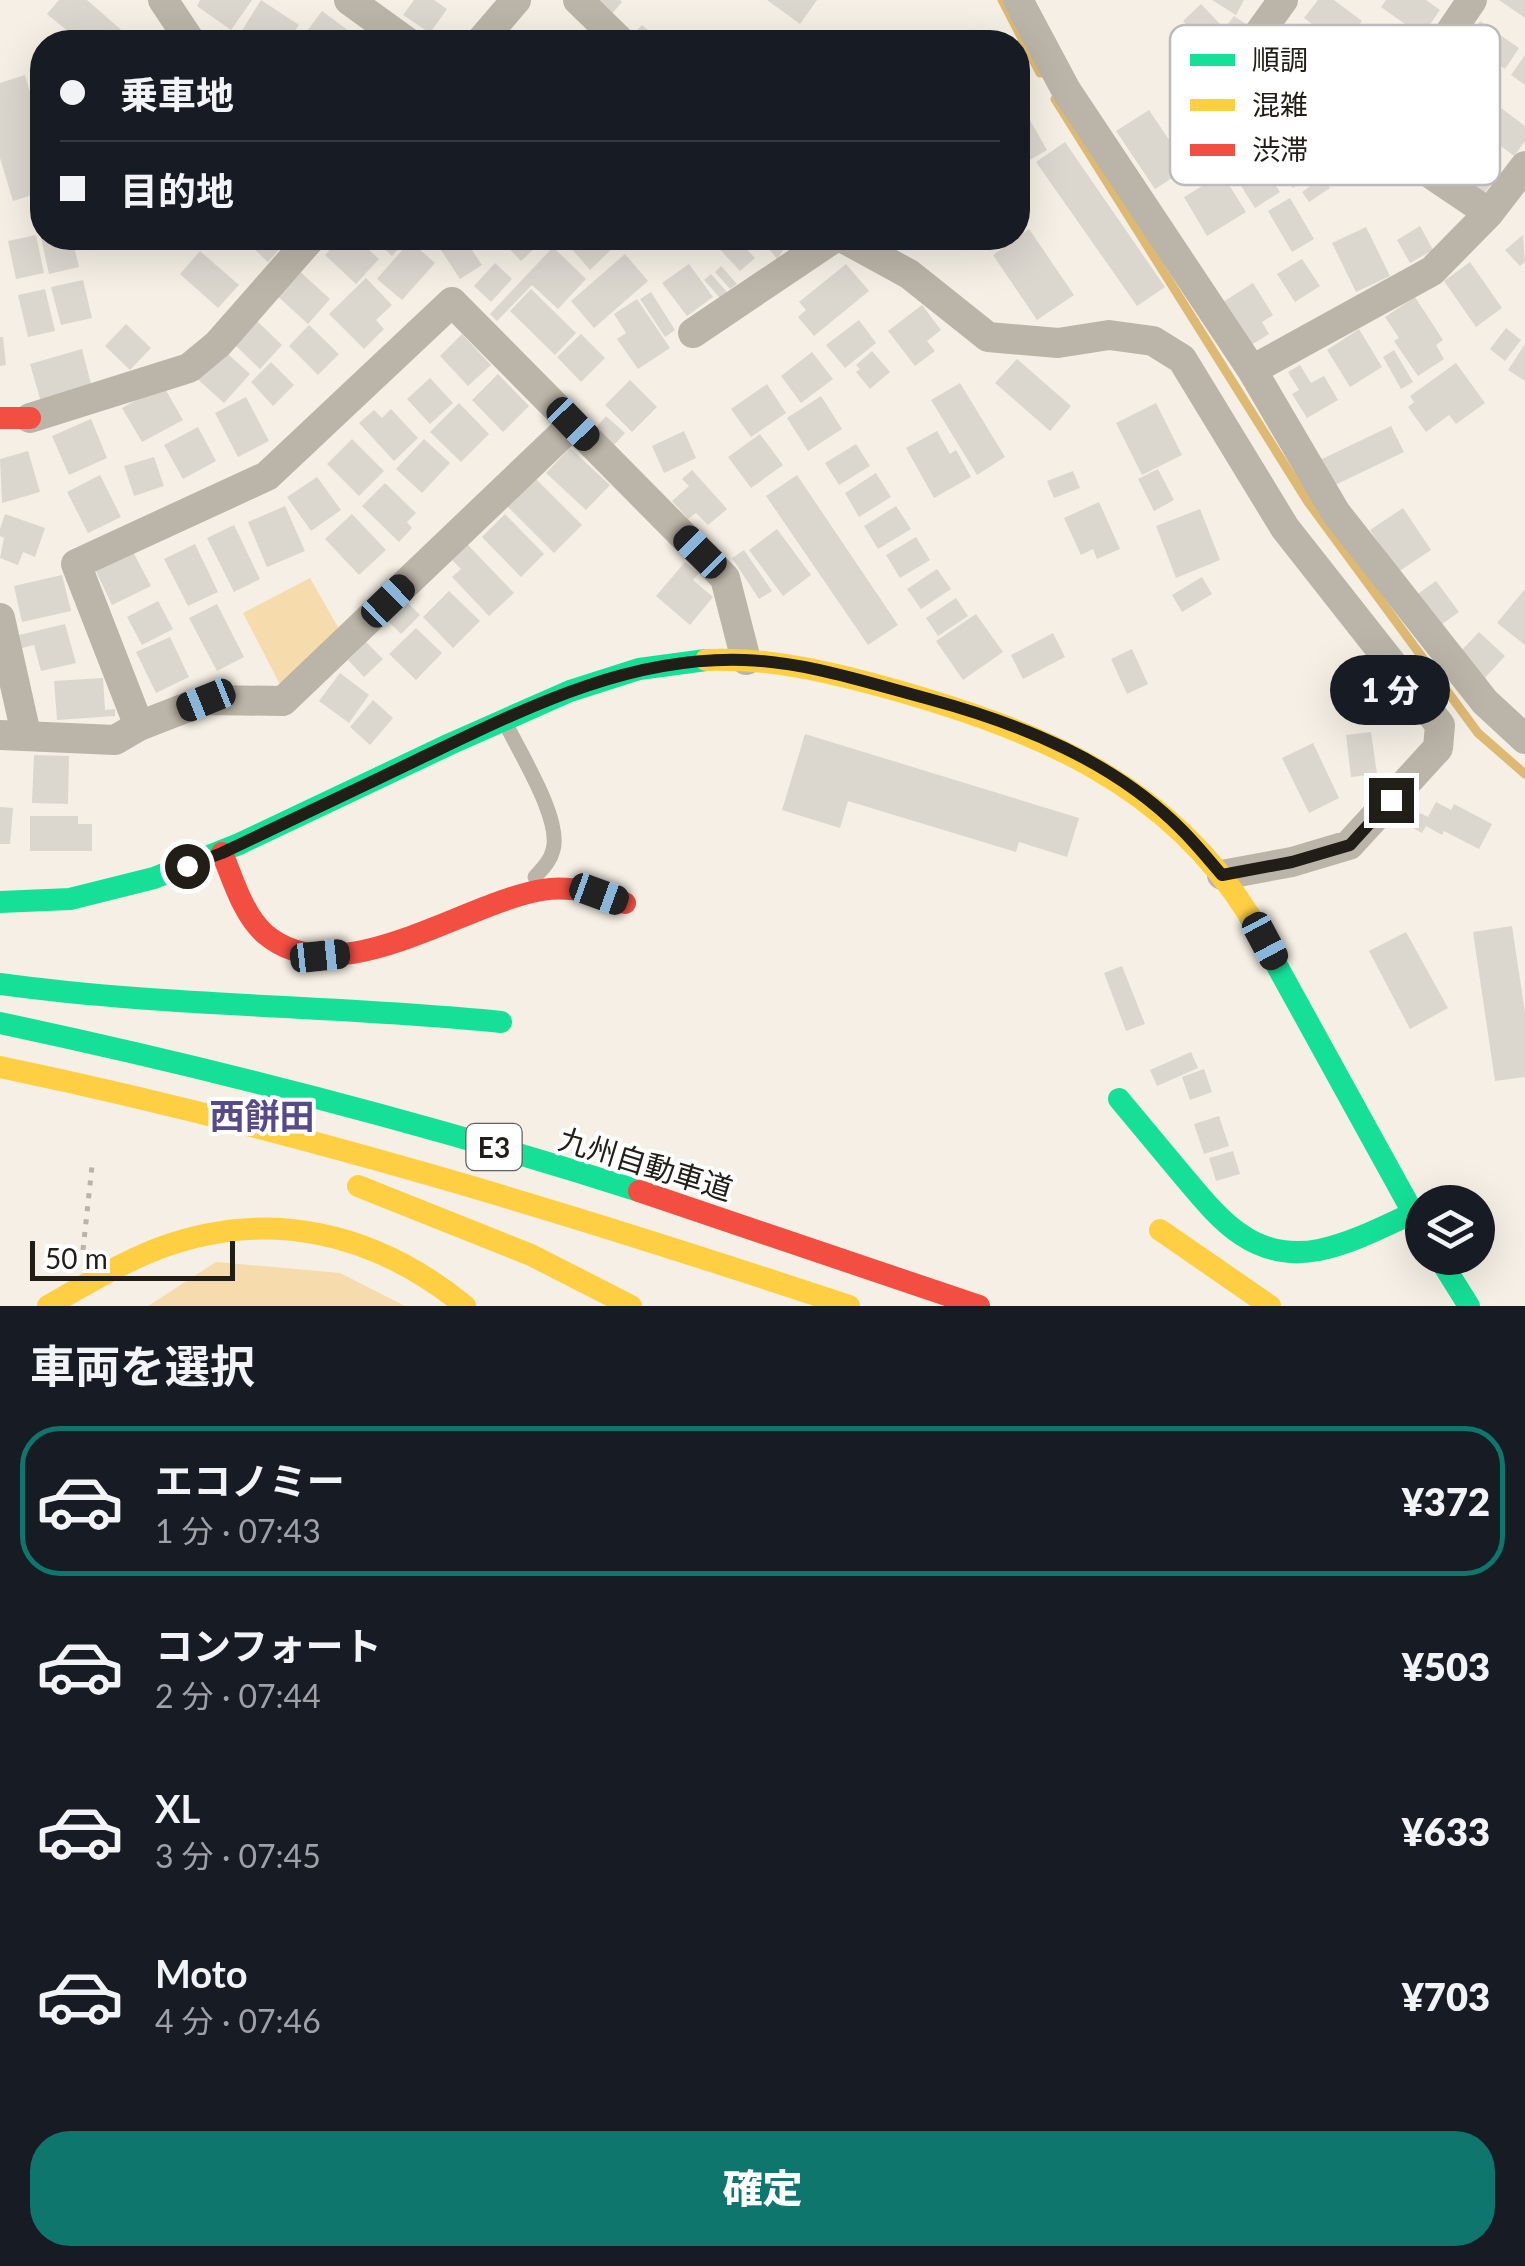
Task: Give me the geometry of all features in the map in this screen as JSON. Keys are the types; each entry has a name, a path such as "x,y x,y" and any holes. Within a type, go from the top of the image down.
{"main road":[{"path":"0,902 71,900 222,853 504,719 632,671 685,661 746,660 799,665 952,706 1023,730 1079,754 1134,788 1182,829 1222,875 1265,941 1405,1198"},
{"path":"222,853 253,920 285,950 302,955 368,949 542,890 599,894 625,903"},
{"path":"0,984 259,1008 436,1014 501,1022"},
{"name":"九州自動車道","path":"0,1023 220,1073 416,1124 806,1244 978,1306"},
{"name":"E3","path":"0,1066 327,1143 662,1244 850,1306"},
{"path":"55,1077 272,1155"},
{"path":"1120,1099 1193,1189 1243,1239 1280,1253 1300,1254 1405,1226"},
{"path":"344,1181 499,1241 631,1306"},
{"path":"48,1306 159,1248 234,1229 302,1228 373,1247 446,1287 465,1306"},
{"path":"1160,1230 1273,1299"},
{"path":"1449,1275 1468,1306"}],"street":[{"path":"163,0 183,30"},
{"path":"349,0 391,30"},
{"path":"490,30 516,0"},
{"path":"578,0 609,30"},
{"path":"1018,0 1066,90 1252,370 1336,513 1484,702 1525,739"},
{"path":"1265,25 1283,0"},
{"path":"1455,25 1472,0"},
{"path":"1252,370 1432,270 1489,213 1525,166"},
{"path":"1447,185 1489,213"},
{"path":"15,418 190,368 218,344 300,250"},
{"path":"693,333 816,250"},
{"path":"865,250 909,274 988,337 1058,343 1108,335 1153,341 1182,358 1285,528 1440,725 1438,748 1350,845 1292,862 1222,875"},
{"path":"139,726 76,564 267,476 452,302 725,578 746,660"},
{"path":"0,618 13,735 115,740 139,726 206,700 283,702 573,424"},
{"path":"1440,725 1484,702"}],"lane":[{"path":"498,902 530,881 554,848 548,812 504,719"},
{"path":"1193,1189 1252,1262"},
{"path":"1273,1299 1288,1306"}],"path":[{"path":"80,1288 92,1166"}],"shaded area":[{"path":"310,578 351,650 288,700 243,613"},
{"path":"216,1262 340,1273 405,1306 148,1306"}],"building":[{"path":"59,0 87,0 121,30 66,30 47,14"},
{"path":"200,0 252,0 231,30 197,6"},
{"path":"261,0 299,25 295,30 242,30"},
{"path":"414,0 434,0 447,9 432,30 426,30 403,15"},
{"path":"592,0 620,0 622,2 610,16"},
{"path":"767,0 817,0 800,24"},
{"path":"1212,0 1244,0 1236,15"},
{"path":"1318,0 1334,0 1362,21 1359,25 1313,25 1304,18"},
{"path":"1386,0 1426,0 1440,10 1430,25 1406,25 1381,7"},
{"path":"1499,0 1525,0 1525,18"},
{"path":"1201,4 1220,24 1187,25 1183,21"},
{"path":"322,11 348,30 308,30"},
{"path":"1234,16 1248,25 1227,25"},
{"path":"1500,35 1519,48 1505,69 1500,66"},
{"path":"1525,55 1525,85 1511,75"},
{"path":"25,75 30,92 30,196 13,201 0,158 0,83"},
{"path":"1500,107 1525,126 1525,141 1514,156 1500,145"},
{"path":"1149,110 1170,141 1170,179 1155,189 1116,131"},
{"path":"1030,120 1047,150 1030,160"},
{"path":"1065,142 1165,287 1137,306 1036,162"},
{"path":"1204,185 1229,185 1246,212 1207,236 1184,197"},
{"path":"1240,185 1275,185 1280,192 1255,208"},
{"path":"1312,185 1330,188 1309,202 1302,192"},
{"path":"1470,185 1490,185 1483,195"},
{"path":"1290,198 1314,239 1292,252 1268,211"},
{"path":"1420,226 1433,250 1410,263 1397,240"},
{"path":"1366,227 1390,276 1356,292 1332,243"},
{"path":"1030,230 1074,295 1037,320 993,255 1000,250 1030,250"},
{"path":"1523,235 1525,262 1520,266 1505,250"},
{"path":"30,236 30,250 39,250 44,273 16,279 8,241"},
{"path":"44,250 75,250 79,267 49,274"},
{"path":"255,250 279,250 268,262"},
{"path":"330,250 369,250 379,259 356,284 325,255"},
{"path":"402,250 420,250 435,263 402,300 377,279"},
{"path":"441,250 472,250 482,265 460,279"},
{"path":"510,250 533,250 521,261"},
{"path":"550,250 556,250 586,279 558,309 532,285 497,321 490,314"},
{"path":"572,250 611,250 590,270"},
{"path":"720,250 747,250 755,258 740,271"},
{"path":"200,251 239,285 218,308 180,274"},
{"path":"625,254 648,281 594,328 571,301"},
{"path":"1302,259 1320,286 1295,302 1277,274"},
{"path":"1470,262 1502,308 1476,327 1444,281"},
{"path":"495,263 512,279 491,302 474,286"},
{"path":"689,264 713,297 687,316 662,283"},
{"path":"846,264 869,291 814,336 798,317 806,310 799,302"},
{"path":"721,266 737,284 730,289 715,272"},
{"path":"295,267 330,299 308,324 273,292"},
{"path":"711,274 727,292 720,298 704,280"},
{"path":"366,278 392,305 376,320 384,329 364,349 329,314"},
{"path":"83,280 92,318 61,325 51,287"},
{"path":"1253,283 1273,315 1262,322 1269,334 1248,347 1220,304"},
{"path":"45,289 55,331 28,337 18,295"},
{"path":"531,289 576,333 555,355 510,311"},
{"path":"651,292 675,330 665,337 640,299"},
{"path":"1415,297 1443,340 1436,345 1444,359 1418,376 1394,341 1399,338 1385,317"},
{"path":"637,299 670,348 638,369 617,339 626,333 614,314"},
{"path":"922,305 941,330 927,341 935,351 915,366 888,331"},
{"path":"859,320 876,343 845,368 826,345"},
{"path":"257,321 282,345 260,369 235,345"},
{"path":"126,324 151,348 130,370 105,346"},
{"path":"309,325 339,354 318,375 289,346"},
{"path":"1506,328 1521,340 1505,361 1490,349"},
{"path":"1359,329 1382,367 1350,387 1327,350"},
{"path":"462,334 491,365 468,386 440,356"},
{"path":"581,334 605,358 581,382 557,357"},
{"path":"0,337 6,365 0,366"},
{"path":"1525,344 1525,381 1508,370"},
{"path":"219,346 250,374 224,403 193,375"},
{"path":"82,349 92,388 41,402 30,364"},
{"path":"1394,350 1413,382 1401,389 1383,357"},
{"path":"872,351 890,372 870,389 856,372 860,369 856,365"},
{"path":"812,352 833,379 801,403 781,376"},
{"path":"1017,359 1071,406 1050,431 995,383"},
{"path":"271,362 294,385 273,406 251,382"},
{"path":"1456,363 1485,403 1456,424 1449,415 1426,432 1408,407 1414,402 1410,396"},
{"path":"1300,365 1311,383 1324,376 1338,400 1307,418 1292,394 1299,390 1288,372"},
{"path":"498,374 529,406 503,432 472,400"},
{"path":"430,378 453,403 430,424 407,399"},
{"path":"630,380 657,407 632,432 605,405"},
{"path":"960,383 1005,457 977,475 931,400"},
{"path":"767,384 786,413 751,437 731,409"},
{"path":"163,385 183,420 142,442 122,408"},
{"path":"821,396 842,429 808,451 787,418"},
{"path":"246,397 269,441 238,457 215,413"},
{"path":"459,403 489,434 461,462 430,432"},
{"path":"1156,403 1182,455 1142,475 1116,423"},
{"path":"391,409 418,438 394,461 359,423 374,410 382,418"},
{"path":"606,416 625,433 614,445 595,429"},
{"path":"91,419 107,458 69,475 52,436"},
{"path":"1391,426 1404,452 1333,486 1320,460"},
{"path":"198,427 216,461 183,479 164,445"},
{"path":"684,431 696,458 664,473 652,446"},
{"path":"937,431 950,454 956,450 971,477 934,498 906,448"},
{"path":"760,434 783,465 751,488 728,457"},
{"path":"352,439 384,471 359,496 327,464"},
{"path":"424,439 450,463 422,493 396,469"},
{"path":"856,444 870,466 839,485 825,463"},
{"path":"570,448 610,485 586,510 546,473"},
{"path":"28,451 40,492 2,503 0,459"},
{"path":"154,457 164,486 134,496 124,466"},
{"path":"1158,469 1174,500 1154,511 1138,479"},
{"path":"692,470 727,509 708,525 696,513 688,519 672,501 689,486 682,479"},
{"path":"1073,471 1080,488 1054,498 1047,481"},
{"path":"876,473 891,497 859,517 845,493"},
{"path":"100,475 121,517 88,533 67,492"},
{"path":"797,475 898,625 868,645 766,496"},
{"path":"533,476 582,525 554,553 505,504"},
{"path":"317,477 341,510 311,531 287,497"},
{"path":"385,483 416,513 407,522 412,528 399,542 362,506"},
{"path":"1099,502 1120,549 1097,559 1093,549 1081,555 1064,518"},
{"path":"285,506 305,551 267,567 248,522"},
{"path":"896,506 911,529 878,549 864,526"},
{"path":"1403,508 1431,550 1398,572 1370,530"},
{"path":"1200,509 1220,560 1176,578 1156,526"},
{"path":"5,514 45,528 35,557 23,552 18,565 0,558 4,538 0,529"},
{"path":"352,514 386,550 359,575 325,539"},
{"path":"505,514 544,554 521,577 482,537"},
{"path":"234,525 260,579 234,592 207,538"},
{"path":"777,529 811,575 783,596 749,550"},
{"path":"916,537 930,560 900,578 886,555"},
{"path":"465,542 514,593 489,616 452,577 461,569 449,557"},
{"path":"195,544 218,592 188,606 164,559"},
{"path":"130,546 151,586 112,605 93,565"},
{"path":"744,550 772,591 759,599 732,558"},
{"path":"685,562 699,573 693,580 713,597 690,625 656,596"},
{"path":"937,569 951,589 921,609 907,589"},
{"path":"62,575 71,611 22,622 14,586"},
{"path":"1202,577 1212,594 1182,612 1172,595"},
{"path":"1436,581 1459,612 1435,629 1412,598"},
{"path":"1525,589 1525,645 1497,623"},
{"path":"449,591 480,621 453,648 423,617"},
{"path":"401,596 420,615 401,634 382,615"},
{"path":"956,598 968,616 938,636 926,618"},
{"path":"158,601 173,629 142,645 127,617"},
{"path":"217,604 244,657 217,671 189,618"},
{"path":"976,614 1003,652 963,680 936,641"},
{"path":"65,624 76,663 41,671 34,645 22,648 19,635"},
{"path":"416,628 442,653 416,680 389,654"},
{"path":"1479,632 1505,656 1483,680 1456,656"},
{"path":"1053,633 1065,657 1023,679 1011,655"},
{"path":"170,637 189,677 156,693 136,652"},
{"path":"366,642 383,659 364,677 348,660"},
{"path":"1132,649 1148,684 1127,694 1111,659"},
{"path":"340,673 369,695 349,723 319,701"},
{"path":"103,678 105,710 115,709 115,716 57,720 54,681"},
{"path":"373,700 393,718 370,745 350,727"},
{"path":"1371,732 1377,774 1351,777 1346,735"},
{"path":"805,734 1079,818 1067,857 1019,842 1016,852 848,801 840,828 782,810"},
{"path":"1313,743 1339,798 1309,813 1282,758"},
{"path":"34,755 69,756 68,804 32,803"},
{"path":"1436,802 1451,810 1454,804 1492,824 1479,849 1444,831 1442,835 1426,826 1422,833 1413,828 1420,813 1428,817"},
{"path":"0,807 13,808 10,844 0,844"},
{"path":"30,816 78,816 78,824 92,824 92,851 30,851"},
{"path":"1512,926 1525,1013 1525,1077 1495,1081 1473,932"},
{"path":"1406,932 1448,1008 1410,1029 1369,951"},
{"path":"1122,966 1145,1024 1126,1031 1104,973"},
{"path":"1191,1052 1198,1068 1157,1086 1150,1070"},
{"path":"1204,1069 1212,1092 1190,1100 1182,1077"},
{"path":"1219,1116 1229,1146 1204,1154 1194,1124"},
{"path":"1233,1151 1240,1174 1216,1181 1209,1158"}],"waterway":[{"path":"1002,0 1018,30"},
{"path":"1030,54 1040,73"},
{"path":"1055,99 1308,502 1478,733 1525,774"}],"traffic: fast":[{"path":"0,902 70,899 154,878 239,844 570,691 639,669 706,660"},
{"path":"1249,915 1405,1198"},
{"path":"0,984 125,997 501,1022"},
{"path":"0,1023 322,1099 639,1191"},
{"path":"1119,1099 1207,1204 1255,1243 1295,1252 1319,1250 1405,1217"},
{"path":"1450,1275 1469,1306"}],"traffic: slow":[{"path":"706,660 778,664 849,678 948,706 1048,744 1095,768 1179,830 1216,869 1249,915"},
{"path":"0,1067 322,1144 639,1238 849,1306"},
{"path":"358,1186 531,1255 631,1306"},
{"path":"48,1306 157,1249 198,1236 280,1229 357,1244 395,1260 465,1306"},
{"path":"1160,1230 1270,1306"}],"traffic: jam":[{"path":"0,418 30,418"},
{"path":"222,853 245,907 265,934 295,950 328,955 364,951 401,940 510,898 542,890 584,891 625,903"},
{"path":"639,1191 979,1306"}],"district":[{"name":"西餅田","path":"262,1115"}],"route":[{"path":"187,866 564,694 632,671 685,661 746,660 799,665 952,706 1023,730 1079,754 1134,788 1182,829 1222,875 1292,862 1350,845 1391,800"}]}
